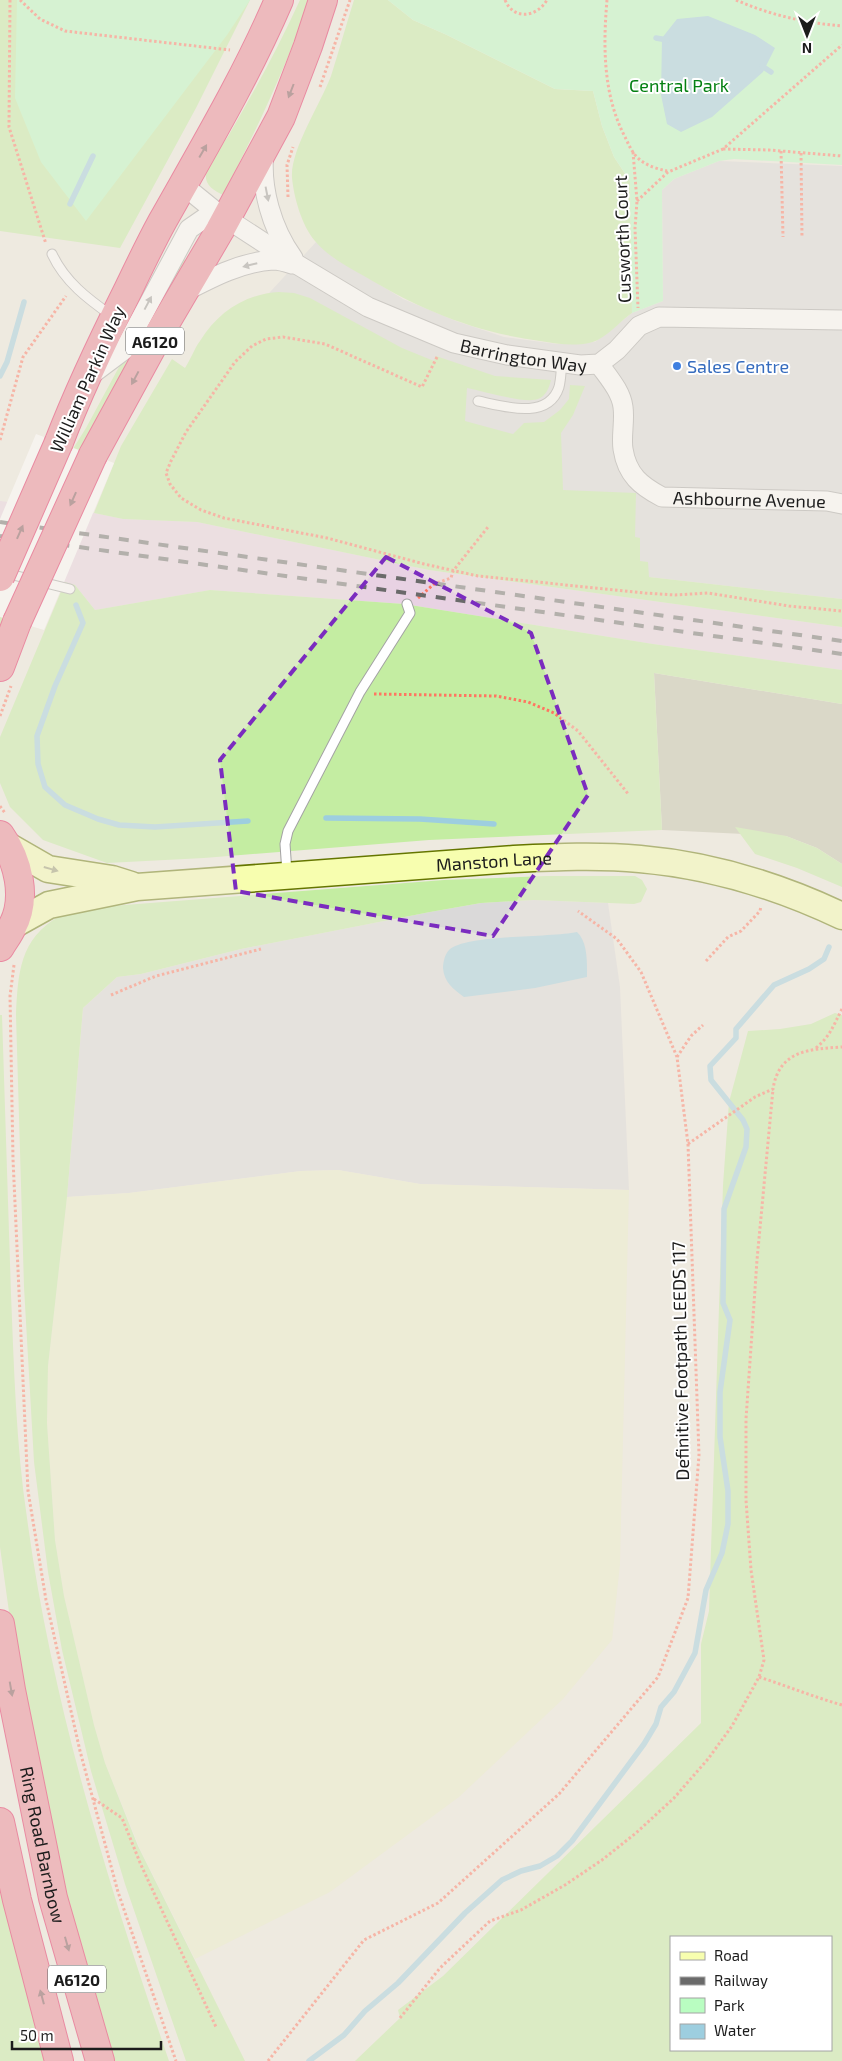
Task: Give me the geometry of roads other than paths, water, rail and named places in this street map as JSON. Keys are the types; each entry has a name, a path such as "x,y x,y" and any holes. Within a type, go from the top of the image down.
{"highway":[{"name":"William Parkin Way","path":"0,577 85,379 114,317 183,185 214,131 279,0"},
{"name":"William Parkin Way","path":"0,667 17,622 92,455 183,292 220,214 265,146 281,117 323,0"},
{"path":"4,841 18,872 20,899 7,936"},
{"name":"Ring Road Barnbow","path":"0,1624 11,1690 53,1898 100,2061"},
{"name":"Ring Road Barnbow","path":"0,1822 19,1909 59,2061"}],"street":[{"name":"Barrington Way","path":"265,146 262,166 272,218 283,244 298,265"},
{"path":"85,379 124,350 189,229 220,214 183,185"},
{"name":"Barrington Way","path":"220,214 298,265 368,306 446,340 507,355 580,365 599,364 617,350 639,326 659,317 842,320"},
{"path":"183,292 218,275 249,264 274,260 298,265"},
{"name":"Ashbourne Avenue","path":"599,364 618,390 623,407 623,449 630,470 642,486 662,497 827,501 842,504"},
{"name":"Manston Lane","path":"4,841 48,869 112,880 136,887"},
{"name":"Manston Lane","path":"7,936 49,904 136,887 514,859 576,857 671,862 713,870 768,886 842,916"}],"lane":[{"path":"52,254 59,268 84,297 114,317"},
{"path":"478,401 514,409 536,408 551,401 559,386 562,363"},
{"path":"0,572 70,589"},
{"path":"287,876 285,844 288,831 360,692 410,614 407,604"}],"water":[{"path":"708,16 755,35 775,48 763,72 712,117 681,132 667,124 661,95 662,38 677,19"},
{"path":"577,932 581,936 585,947 587,977 535,988 464,997 453,988 445,977 443,968 445,956 449,950 458,945 489,939"}],"waterway":[{"path":"656,38 667,40"},
{"path":"762,66 771,72"},
{"path":"70,204 93,156"},
{"path":"0,376 7,362 24,302"},
{"path":"76,605 83,623 55,686 37,736 38,764 45,787 65,805 98,819 119,825 155,827 248,821"},
{"path":"326,818 420,819 494,824"},
{"path":"309,2061 344,2035 365,2011 398,1983 465,1913 502,1880 521,1871 540,1866 557,1856 572,1841 644,1744 656,1724 661,1707 674,1692 695,1653 706,1590 722,1553 728,1524 728,1491 720,1437 720,1392 730,1320 723,1303 724,1209 746,1147 747,1129 743,1120 711,1080 710,1066 736,1038 736,1029 774,985 809,969 824,959 829,947"}],"railway":[{"path":"0,522 842,641"},
{"path":"0,536 842,654"}],"place":[{"name":"Sales Centre","path":"677,366"}],"park label":[{"name":"Central Park","path":"679,85"}]}
